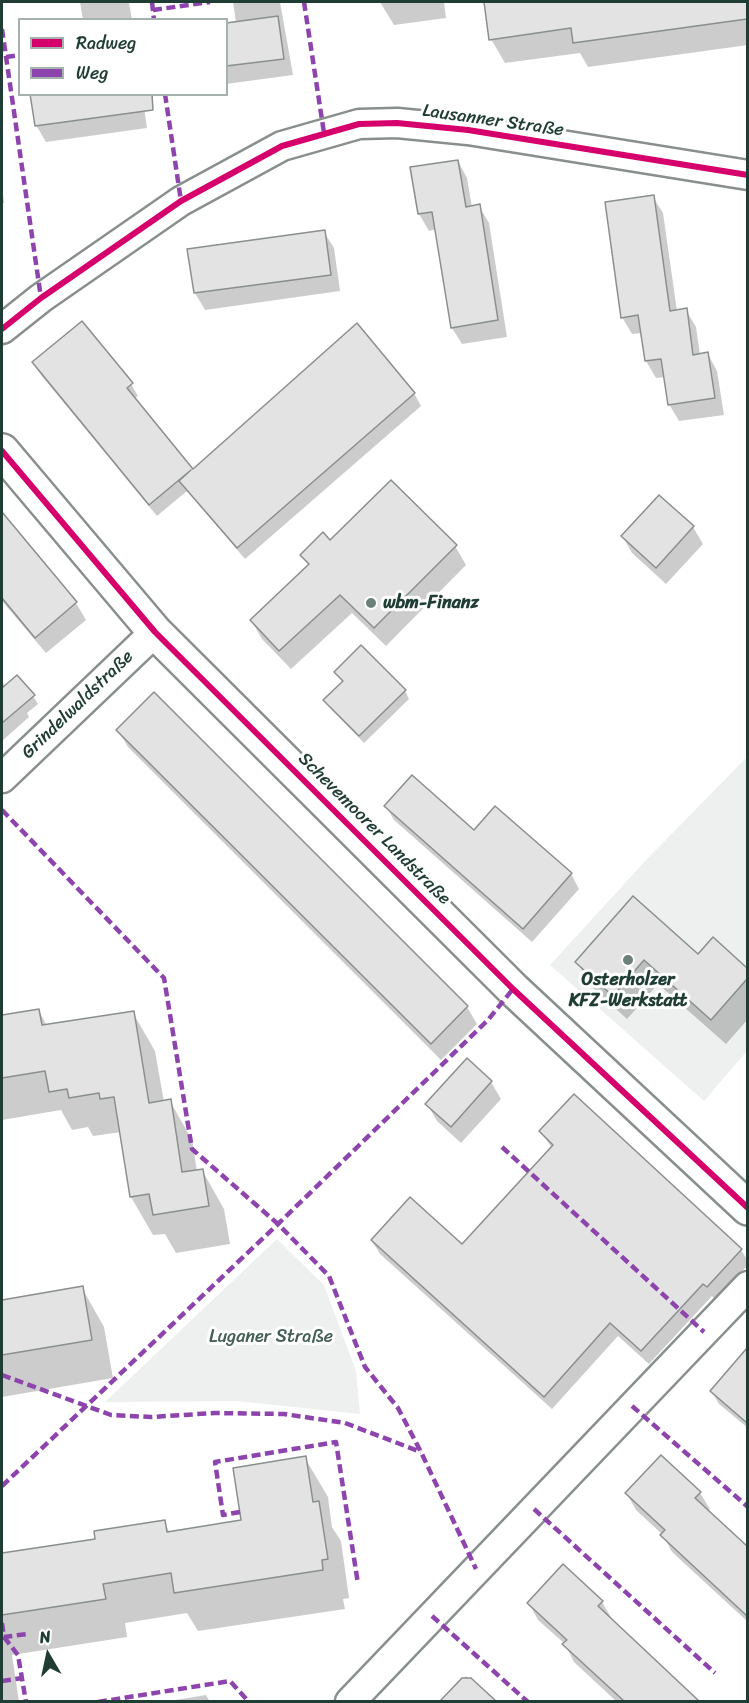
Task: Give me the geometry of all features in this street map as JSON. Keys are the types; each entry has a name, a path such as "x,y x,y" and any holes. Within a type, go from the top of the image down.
{"street":[{"name":"Lausanner Straße","path":"2,329 41,298 181,201 282,146 359,124 397,123 468,130 747,175"},
{"name":"Schevemoorer Landstraße","path":"2,451 155,632 508,984 747,1208"},
{"name":"Grindelwaldstraße","path":"2,778 155,632"},
{"path":"350,1701 747,1286"}],"shaded area":[{"path":"747,757 747,1051 704,1101 550,965 648,858"},
{"name":"Luganer Straße","path":"277,1239 324,1285 356,1371 360,1414 236,1401 105,1402"}],"building":[{"path":"484,2 747,2 747,19 573,43 571,28 489,40"},
{"path":"278,16 284,59 228,66 228,23"},
{"path":"30,96 152,96 153,110 35,126"},
{"path":"458,160 466,207 480,204 498,320 451,328 432,212 418,214 410,167"},
{"path":"654,195 670,311 687,308 693,355 708,352 715,398 668,405 661,359 645,361 638,315 621,318 605,202"},
{"path":"325,230 331,275 194,293 187,249"},
{"path":"82,321 133,383 127,388 193,469 357,323 415,393 237,548 179,481 191,470 149,505 32,362"},
{"path":"391,480 457,545 374,628 340,595 279,651 250,620 309,564 300,555 323,532 330,540"},
{"path":"659,495 694,526 656,568 621,536"},
{"path":"2,512 77,602 35,638 2,598"},
{"path":"361,645 406,690 359,736 323,700 343,681 334,672"},
{"path":"17,675 35,695 2,723 2,688"},
{"path":"154,692 468,1006 431,1044 116,730"},
{"path":"412,775 474,830 495,806 572,873 523,929 384,806"},
{"path":"633,896 698,954 713,937 747,968 747,979 711,1020 644,960 613,996 575,962"},
{"path":"39,1009 42,1025 134,1011 149,1103 171,1099 182,1172 203,1169 209,1206 153,1215 149,1194 130,1197 114,1097 100,1099 99,1093 69,1098 67,1089 49,1092 45,1071 2,1078 2,1015"},
{"path":"467,1058 492,1081 451,1127 425,1104"},
{"path":"574,1094 742,1249 707,1287 703,1284 641,1351 610,1323 544,1397 371,1240 410,1197 462,1244 553,1145 539,1131"},
{"path":"83,1286 92,1340 2,1355 2,1300"},
{"path":"747,1348 747,1423 710,1391"},
{"path":"661,1455 701,1492 695,1498 747,1546 747,1616 660,1535 665,1530 625,1493"},
{"path":"306,1456 313,1502 319,1501 328,1559 322,1560 323,1570 174,1593 171,1573 103,1584 106,1599 2,1615 2,1553 95,1539 94,1531 165,1520 167,1532 241,1520 233,1468"},
{"path":"563,1564 603,1601 598,1606 699,1701 624,1701 562,1644 567,1640 527,1603"},
{"path":"462,1678 471,1678 496,1701 440,1701"}],"marked path":[{"path":"152,2 154,18"},
{"path":"153,10 210,2"},
{"path":"304,2 324,133"},
{"path":"2,29 41,298"},
{"path":"6,57 18,55"},
{"path":"165,96 181,201"},
{"path":"2,810 164,978 192,1149 278,1224 329,1276 365,1367 398,1408 476,1569"},
{"path":"2,1486 278,1224 488,1020 513,989"},
{"path":"502,1147 704,1332"},
{"path":"2,1375 111,1415 151,1417 215,1413 284,1414 345,1423 421,1452"},
{"path":"632,1406 748,1507"},
{"path":"240,1512 223,1515 215,1462 336,1442 358,1584"},
{"path":"534,1509 715,1673"},
{"path":"432,1616 528,1702"},
{"path":"2,1623 4,1637 27,1634"},
{"path":"4,1637 18,1655 26,1702"},
{"path":"2,1681 22,1678"},
{"path":"98,1702 230,1681 249,1702"}],"cycle path":[{"path":"2,329 41,298 181,201 282,146 359,124 397,123 468,130 748,175"},
{"path":"2,451 155,632 513,989 748,1208"}],"place":[{"name":"wbm-Finanz","path":"371,603"},
{"name":"Osterholzer KFZ-Werkstatt","path":"628,960"}]}
